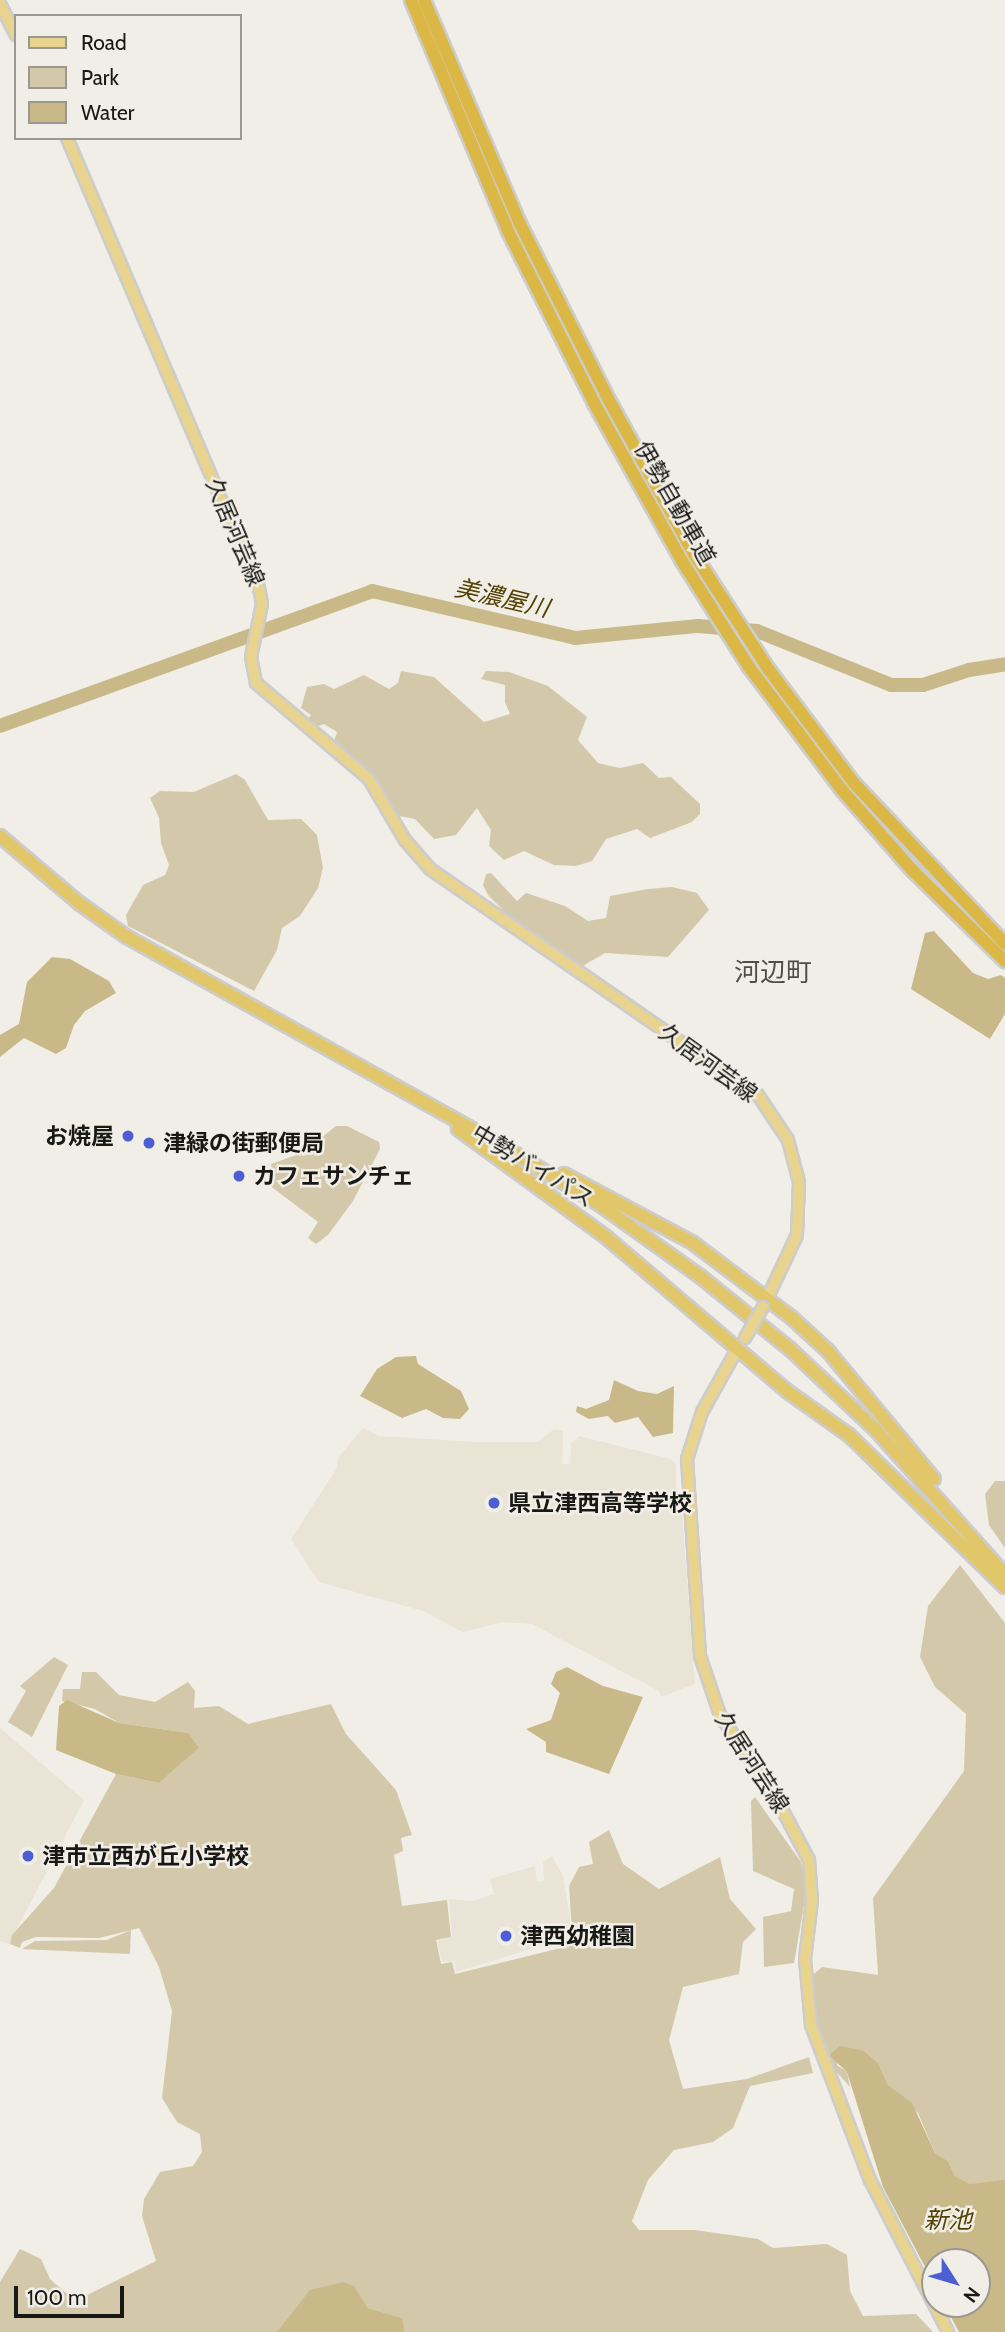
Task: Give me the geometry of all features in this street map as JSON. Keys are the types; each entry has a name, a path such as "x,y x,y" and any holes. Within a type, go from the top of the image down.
{"highway":[{"path":"404,0 438,69"},
{"name":"伊勢自動車道","path":"411,0 438,69 542,302 662,528 795,732 913,872 1004,960"},
{"name":"伊勢自動車道","path":"424,0 489,157 555,295 674,518 732,615 807,723 890,825 1005,944"},
{"path":"432,0 474,102 489,157"},
{"name":"中勢バイパス","path":"0,836 68,895 127,937 458,1121 601,1206 790,1349 912,1467 1005,1575"},
{"path":"344,1059 466,1135 584,1220 757,1367 868,1452 1005,1587"},
{"path":"458,1121 511,1144 693,1243 765,1303 791,1317 844,1370 1005,1564"}],"main road":[{"path":"0,4 14,32"},
{"name":"久居河芸線","path":"68,140 255,576 262,597 252,666 261,689 369,779 423,864 758,1096 788,1140 799,1182 797,1235 765,1303 702,1412 687,1459 700,1656 720,1715 775,1796 809,1860 812,1901 804,1959 811,2025 870,2180 948,2332"}],"shaded area":[{"path":"363,1428 379,1436 475,1442 538,1442 554,1429 563,1431 562,1464 570,1464 571,1444 579,1436 671,1459 676,1464 676,1506 682,1513 695,1684 661,1697 659,1691 532,1624 502,1622 463,1632 423,1611 319,1582 291,1539 337,1468 338,1458"},
{"name":"津市立西が丘小学校","path":"0,1728 84,1800 9,1944 0,1941"},
{"path":"552,1856 563,1876 573,1936 456,1972 455,1961 442,1962 437,1941 452,1937 449,1899 473,1901 494,1894 490,1879 535,1866 537,1882 544,1881 543,1862"}],"green space":[{"path":"401,671 434,677 484,722 510,714 505,702 505,685 481,679 486,671 509,672 548,686 587,717 578,740 598,763 620,768 643,763 659,778 671,777 700,804 700,814 692,822 650,838 637,829 606,839 592,861 576,866 554,865 524,851 504,860 489,846 491,830 477,808 456,835 434,839 415,819 399,816 371,771 333,745 337,732 324,724 313,728 305,722 311,715 301,708 307,687 324,684 334,689 364,675 389,689 398,683"},
{"path":"236,774 245,780 268,820 301,819 317,835 323,868 318,888 300,916 282,928 277,950 254,991 128,926 126,915 143,885 165,875 169,865 161,843 159,818 150,798 160,791 194,792"},
{"path":"491,873 517,901 526,893 565,906 588,921 606,918 610,896 648,889 672,887 697,893 709,910 668,957 605,953 581,967 515,922 488,895 483,885 486,874"},
{"path":"336,1126 347,1126 379,1142 380,1149 353,1201 328,1235 316,1244 308,1238 318,1222 269,1185 273,1179 271,1164 302,1153"},
{"path":"995,1481 1005,1481 1005,1548 989,1525 985,1494"},
{"path":"960,1565 1005,1623 1005,2180 1001,2183 970,2184 955,2176 948,2161 935,2153 918,2113 888,2085 878,2063 863,2050 844,2047 837,2065 847,2072 850,2087 832,2067 817,2033 812,1986 814,1974 822,1967 878,1975 873,1898 964,1771 966,1714 935,1687 920,1657 928,1606"},
{"path":"54,1657 68,1665 32,1737 8,1722 26,1691 20,1686"},
{"path":"82,1672 96,1672 119,1695 155,1702 188,1682 195,1691 194,1708 219,1706 248,1724 331,1704 346,1734 396,1790 412,1835 401,1838 403,1851 394,1855 402,1906 447,1900 451,1937 436,1940 441,1964 452,1962 455,1974 573,1945 569,1886 579,1867 593,1864 589,1842 609,1830 623,1864 659,1889 720,1857 730,1899 756,1929 743,1942 739,1974 683,1987 669,2040 683,2089 747,2079 809,2057 813,2073 750,2086 733,2128 713,2142 674,2150 648,2180 632,2221 639,2230 695,2230 758,2239 773,2248 827,2244 847,2255 850,2291 863,2316 916,2314 933,2332 405,2332 401,2318 368,2308 354,2287 277,2332 0,2332 0,2282 20,2249 41,2259 50,2279 75,2301 156,2261 142,2216 144,2199 160,2172 193,2166 202,2152 200,2134 177,2122 162,2098 172,2011 159,1967 139,1928 99,1938 36,1937 22,1942 20,1948 10,1944 12,1935 54,1888 116,1774 159,1783 199,1748 189,1733 119,1723 95,1709 62,1701 63,1689 80,1689"},
{"path":"755,1797 801,1862 807,1888 794,1963 764,1967 763,1917 791,1911 794,1889 753,1871 751,1801"},
{"path":"131,1930 130,1954 22,1949 35,1941 107,1940"}],"water":[{"path":"934,931 973,973 988,979 1001,975 1005,978 1005,1014 990,1039 911,989 925,933"},
{"path":"52,957 70,959 109,981 116,993 85,1011 74,1025 66,1048 56,1054 24,1038 0,1057 0,1035 19,1024 27,982"},
{"path":"416,1356 418,1364 461,1391 469,1409 460,1419 443,1418 426,1409 402,1418 360,1396 377,1369 396,1357"},
{"path":"614,1380 638,1391 657,1394 674,1386 673,1433 653,1437 638,1417 615,1423 608,1416 589,1419 576,1412 577,1406 586,1409 609,1400"},
{"path":"567,1667 603,1686 643,1697 609,1774 546,1752 546,1742 526,1729 551,1720 560,1693 551,1684 556,1672"},
{"path":"67,1700 119,1723 189,1733 199,1748 159,1783 116,1774 56,1750 59,1706"},
{"name":"新池","path":"840,2046 863,2050 878,2063 888,2085 912,2103 935,2153 948,2161 955,2176 970,2184 1005,2180 1005,2332 959,2332 952,2318 991,2318 991,2248 921,2248 921,2259 883,2187 847,2072 829,2055"},
{"path":"343,2282 354,2286 368,2308 402,2318 405,2332 277,2332 310,2290"}],"waterway":[{"name":"美濃屋川","path":"0,726 372,591 575,638 698,626 757,631 891,685 923,685 969,670 1005,664"}],"place":[{"name":"お焼屋","path":"128,1136"},
{"name":"津緑の街郵便局","path":"149,1143"},
{"name":"カフェサンチェ","path":"239,1176"},
{"name":"県立津西高等学校","path":"494,1503"},
{"name":"津市立西が丘小学校","path":"28,1856"},
{"name":"津西幼稚園","path":"506,1936"}],"district":[{"name":"河辺町","path":"773,973"}]}
